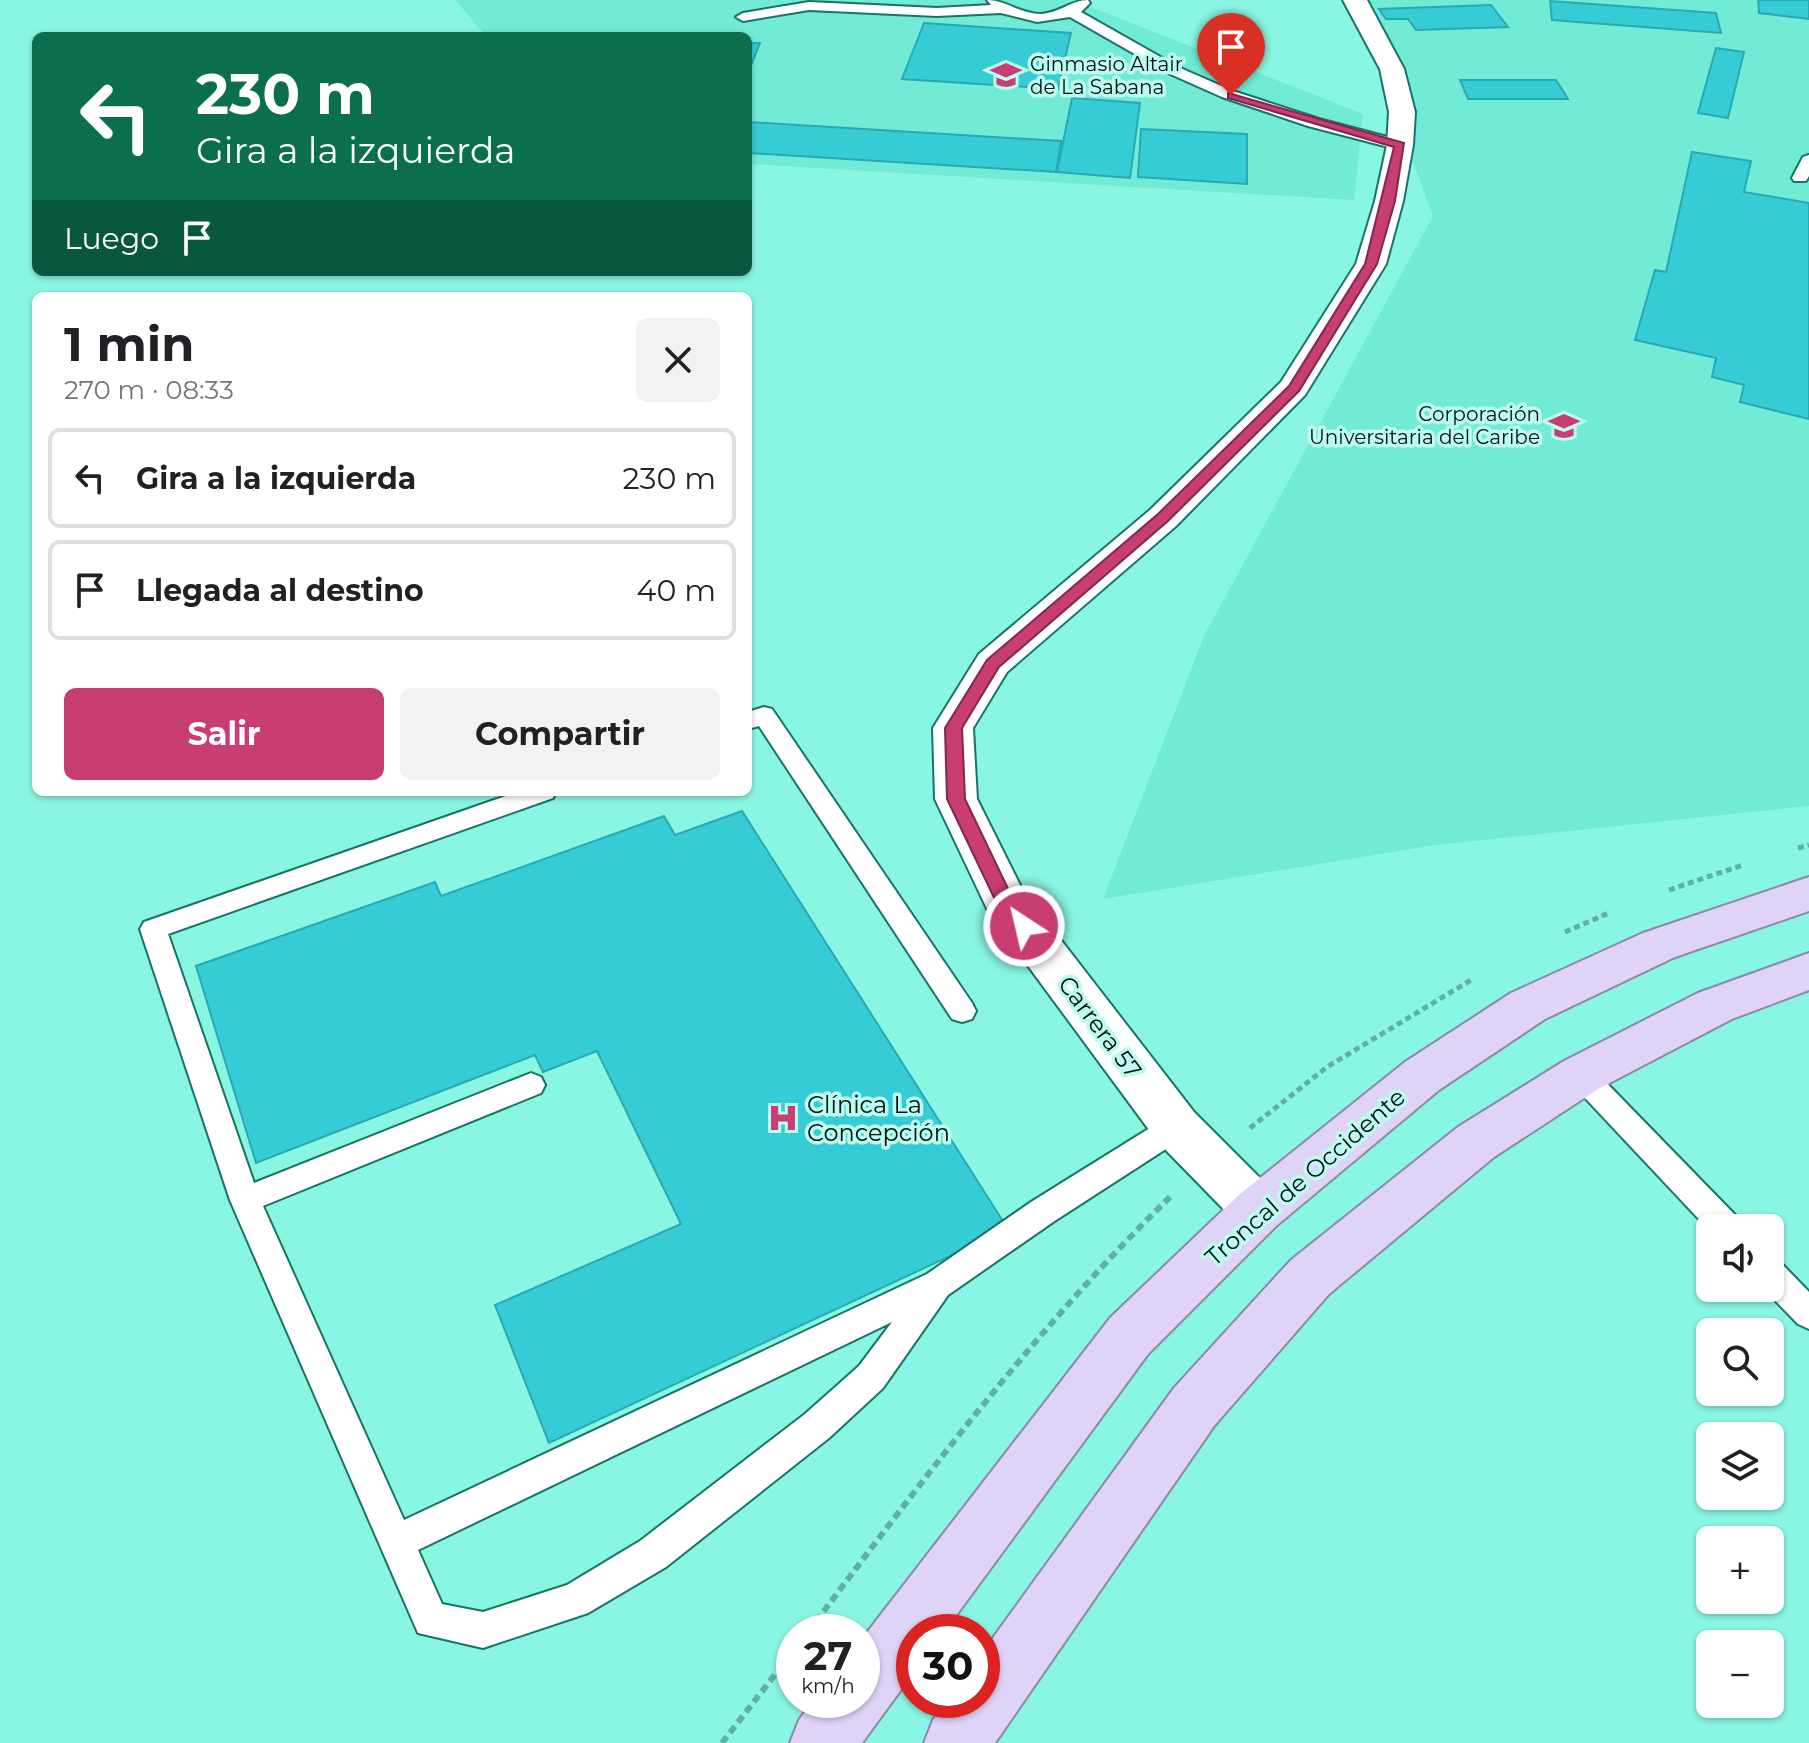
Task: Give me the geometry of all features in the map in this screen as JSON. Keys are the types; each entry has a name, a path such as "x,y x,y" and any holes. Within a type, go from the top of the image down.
{"highway":[{"name":"Troncal de Occidente","path":"880,1666 1129,1336 1258,1210 1422,1076 1528,1006 1659,945 1809,894"},
{"path":"956,1743 1194,1407 1310,1277 1476,1142 1581,1075 1715,1006 1809,971"},
{"path":"822,1743 841,1718"}],"street":[{"name":"Carrera 57","path":"1258,1210 1176,1127 1005,901 956,799 953,728 993,663 1163,518 1294,388 1371,264 1400,145 1402,112 1392,69 1355,0"}],"lane":[{"path":"743,17 809,6 960,12 998,4 1035,17 1078,6 1174,70 1231,95 1400,145"},
{"path":"1800,178 1809,160"},
{"path":"752,720 764,715 962,1011"},
{"path":"533,796 153,929 245,1200 431,1620 483,1630 575,1600 653,1554 817,1426 871,1377 938,1284"},
{"path":"1581,1075 1714,1214"},
{"path":"245,1200 531,1085"},
{"path":"396,1542 938,1284 1042,1212 1176,1127"},
{"path":"1784,1288 1809,1314"}],"path":[{"path":"722,1743 776,1673"}],"shaded area":[{"name":"Ginmasio Altair de La Sabana","path":"455,0 1073,0 1363,114 1354,200 752,164 752,32 483,32"},
{"name":"Corporación Universitaria del Caribe","path":"1353,0 1809,0 1809,806 1436,845 1103,899 1204,636 1433,216"}],"building":[{"path":"1758,0 1809,0 1809,19 1759,13"},
{"path":"1550,1 1716,13 1721,33 1552,20"},
{"path":"1491,5 1508,27 1416,30 1408,19 1386,19 1379,9"},
{"path":"924,23 1071,33 1058,89 902,79"},
{"path":"752,43 760,43 752,63"},
{"path":"1716,48 1744,52 1728,118 1698,113"},
{"path":"1460,80 1556,80 1568,99 1468,99"},
{"path":"1072,98 1140,103 1130,178 1057,172"},
{"path":"752,122 1061,141 1056,172 752,153"},
{"path":"1141,129 1247,134 1247,184 1138,177"},
{"path":"1692,152 1751,161 1744,192 1809,203 1809,419 1740,402 1744,385 1712,377 1716,358 1635,340 1655,270 1666,272"},
{"name":"Clínica La Concepción","path":"742,811 1008,1229 549,1443 495,1305 681,1224 597,1051 543,1072 535,1055 256,1163 196,966 435,882 441,896 664,816 675,835"}],"place":[{"name":"Ginmasio Altair de La Sabana","path":"1006,75"},
{"name":"Corporación Universitaria del Caribe","path":"1564,426"},
{"name":"Clínica La Concepción","path":"783,1118"}],"route":[{"path":"1024,926 1005,901 956,799 953,728 993,663 1163,518 1294,388 1371,264 1389,201 1400,145 1231,95"}]}
